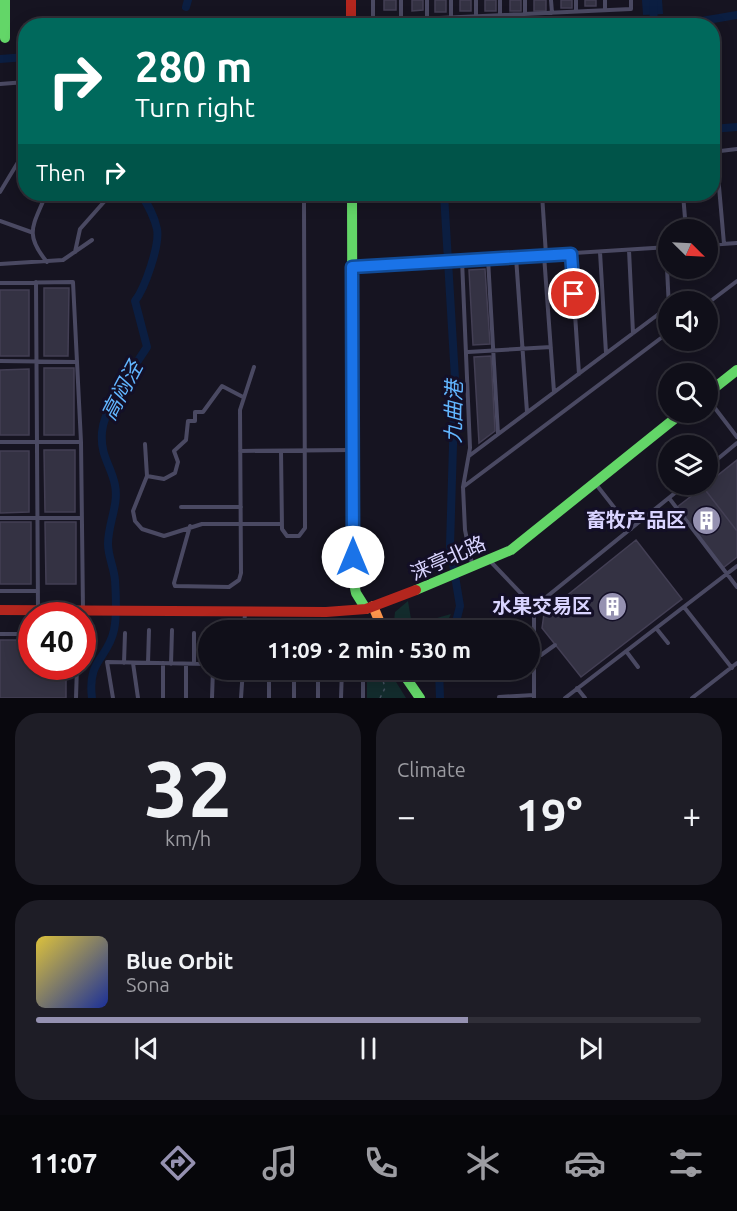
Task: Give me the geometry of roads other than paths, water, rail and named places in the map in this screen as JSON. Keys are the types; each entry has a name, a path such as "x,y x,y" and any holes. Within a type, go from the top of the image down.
{"street":[{"path":"5,0 5,38"},
{"path":"351,0 351,18"},
{"path":"351,201 353,579 356,593 380,620"},
{"path":"718,385 737,370"},
{"name":"涞亭北路","path":"96,611 326,612 369,607 439,582 511,549 669,423"},
{"name":"涞亭北路","path":"0,610 18,610"},
{"path":"408,680 420,698"}],"lane":[{"path":"373,0 373,18"},
{"path":"401,0 401,18"},
{"path":"427,0 427,18"},
{"path":"451,0 451,17"},
{"path":"476,0 476,16"},
{"path":"500,0 500,15"},
{"path":"525,0 525,14"},
{"path":"551,0 552,13"},
{"path":"576,0 576,12"},
{"path":"604,0 605,10"},
{"path":"439,18 631,9 631,0"},
{"path":"0,84 18,83"},
{"path":"720,151 737,149"},
{"path":"0,192 18,162"},
{"path":"43,201 31,232 34,246 47,262"},
{"path":"75,254 80,230 105,201"},
{"path":"543,201 554,393"},
{"path":"684,201 685,219"},
{"path":"719,201 724,244"},
{"path":"281,451 282,524 283,533 287,536 303,533 304,203"},
{"path":"0,221 31,232"},
{"path":"0,264 63,260 75,254 92,240"},
{"path":"718,244 737,243"},
{"path":"352,267 658,248"},
{"path":"629,250 633,334"},
{"path":"600,252 606,354"},
{"path":"571,254 579,374"},
{"path":"516,257 527,413"},
{"path":"488,259 498,435"},
{"path":"461,261 467,352 468,457 463,487 468,569"},
{"path":"718,295 737,281"},
{"path":"36,282 38,602"},
{"path":"0,283 73,282 81,442 83,602"},
{"path":"468,457 658,316"},
{"path":"463,487 658,340"},
{"path":"467,352 551,347"},
{"path":"0,361 77,362"},
{"path":"190,526 174,583 178,588 229,587 235,584 241,573 240,451 243,397 254,367"},
{"path":"147,476 164,479 175,473 178,462 174,451 186,440 188,421 195,421 195,412 203,412 218,389 222,386 229,388 243,397"},
{"path":"718,412 737,437"},
{"path":"0,442 81,442"},
{"path":"718,459 737,443"},
{"path":"145,444 147,476 136,501 135,521 142,529 164,536 190,526 282,524"},
{"path":"240,451 352,450"},
{"path":"595,483 631,529"},
{"path":"534,607 673,495"},
{"path":"669,498 737,587"},
{"path":"181,507 240,507"},
{"path":"0,518 82,518"},
{"path":"489,560 534,607 534,620"},
{"path":"565,698 737,566"},
{"path":"0,591 38,591"},
{"path":"684,607 732,668"},
{"path":"244,611 244,620"},
{"path":"656,628 668,643"},
{"path":"148,663 149,630"},
{"path":"171,664 172,630"},
{"path":"124,663 125,633"},
{"path":"194,633 194,664"},
{"path":"0,634 18,634"},
{"path":"540,655 555,645"},
{"path":"626,651 638,667"},
{"path":"113,698 107,662 198,664"},
{"path":"133,663 138,698"},
{"path":"163,663 163,698"},
{"path":"692,698 737,663"},
{"path":"186,664 186,698"},
{"path":"76,698 77,680"},
{"path":"212,698 213,680"},
{"path":"242,698 243,680"},
{"path":"269,680 269,698"},
{"path":"294,680 294,698"},
{"path":"318,680 318,698"},
{"path":"341,698 342,680"},
{"path":"363,680 363,698"},
{"path":"500,697 534,696 534,680"},
{"path":"577,688 585,698"}],"water":[{"path":"642,0 662,0 663,14 643,15"}],"waterway":[{"path":"186,7 188,0"},
{"path":"653,0 654,18"},
{"path":"719,18 737,15"},
{"path":"0,59 18,58"},
{"path":"720,128 737,127"},
{"name":"高闷泾","path":"92,698 92,675 111,640 116,612 115,580 108,544 116,492 103,448 102,432 113,400 147,347 135,301 151,266 157,229 145,201"},
{"name":"九曲港","path":"444,201 455,378 450,546 460,606 456,620"},
{"name":"九曲港","path":"439,680 440,698"}],"place":[{"name":"畜牧产品区","path":"707,520"},
{"name":"水果交易区","path":"613,606"}]}
